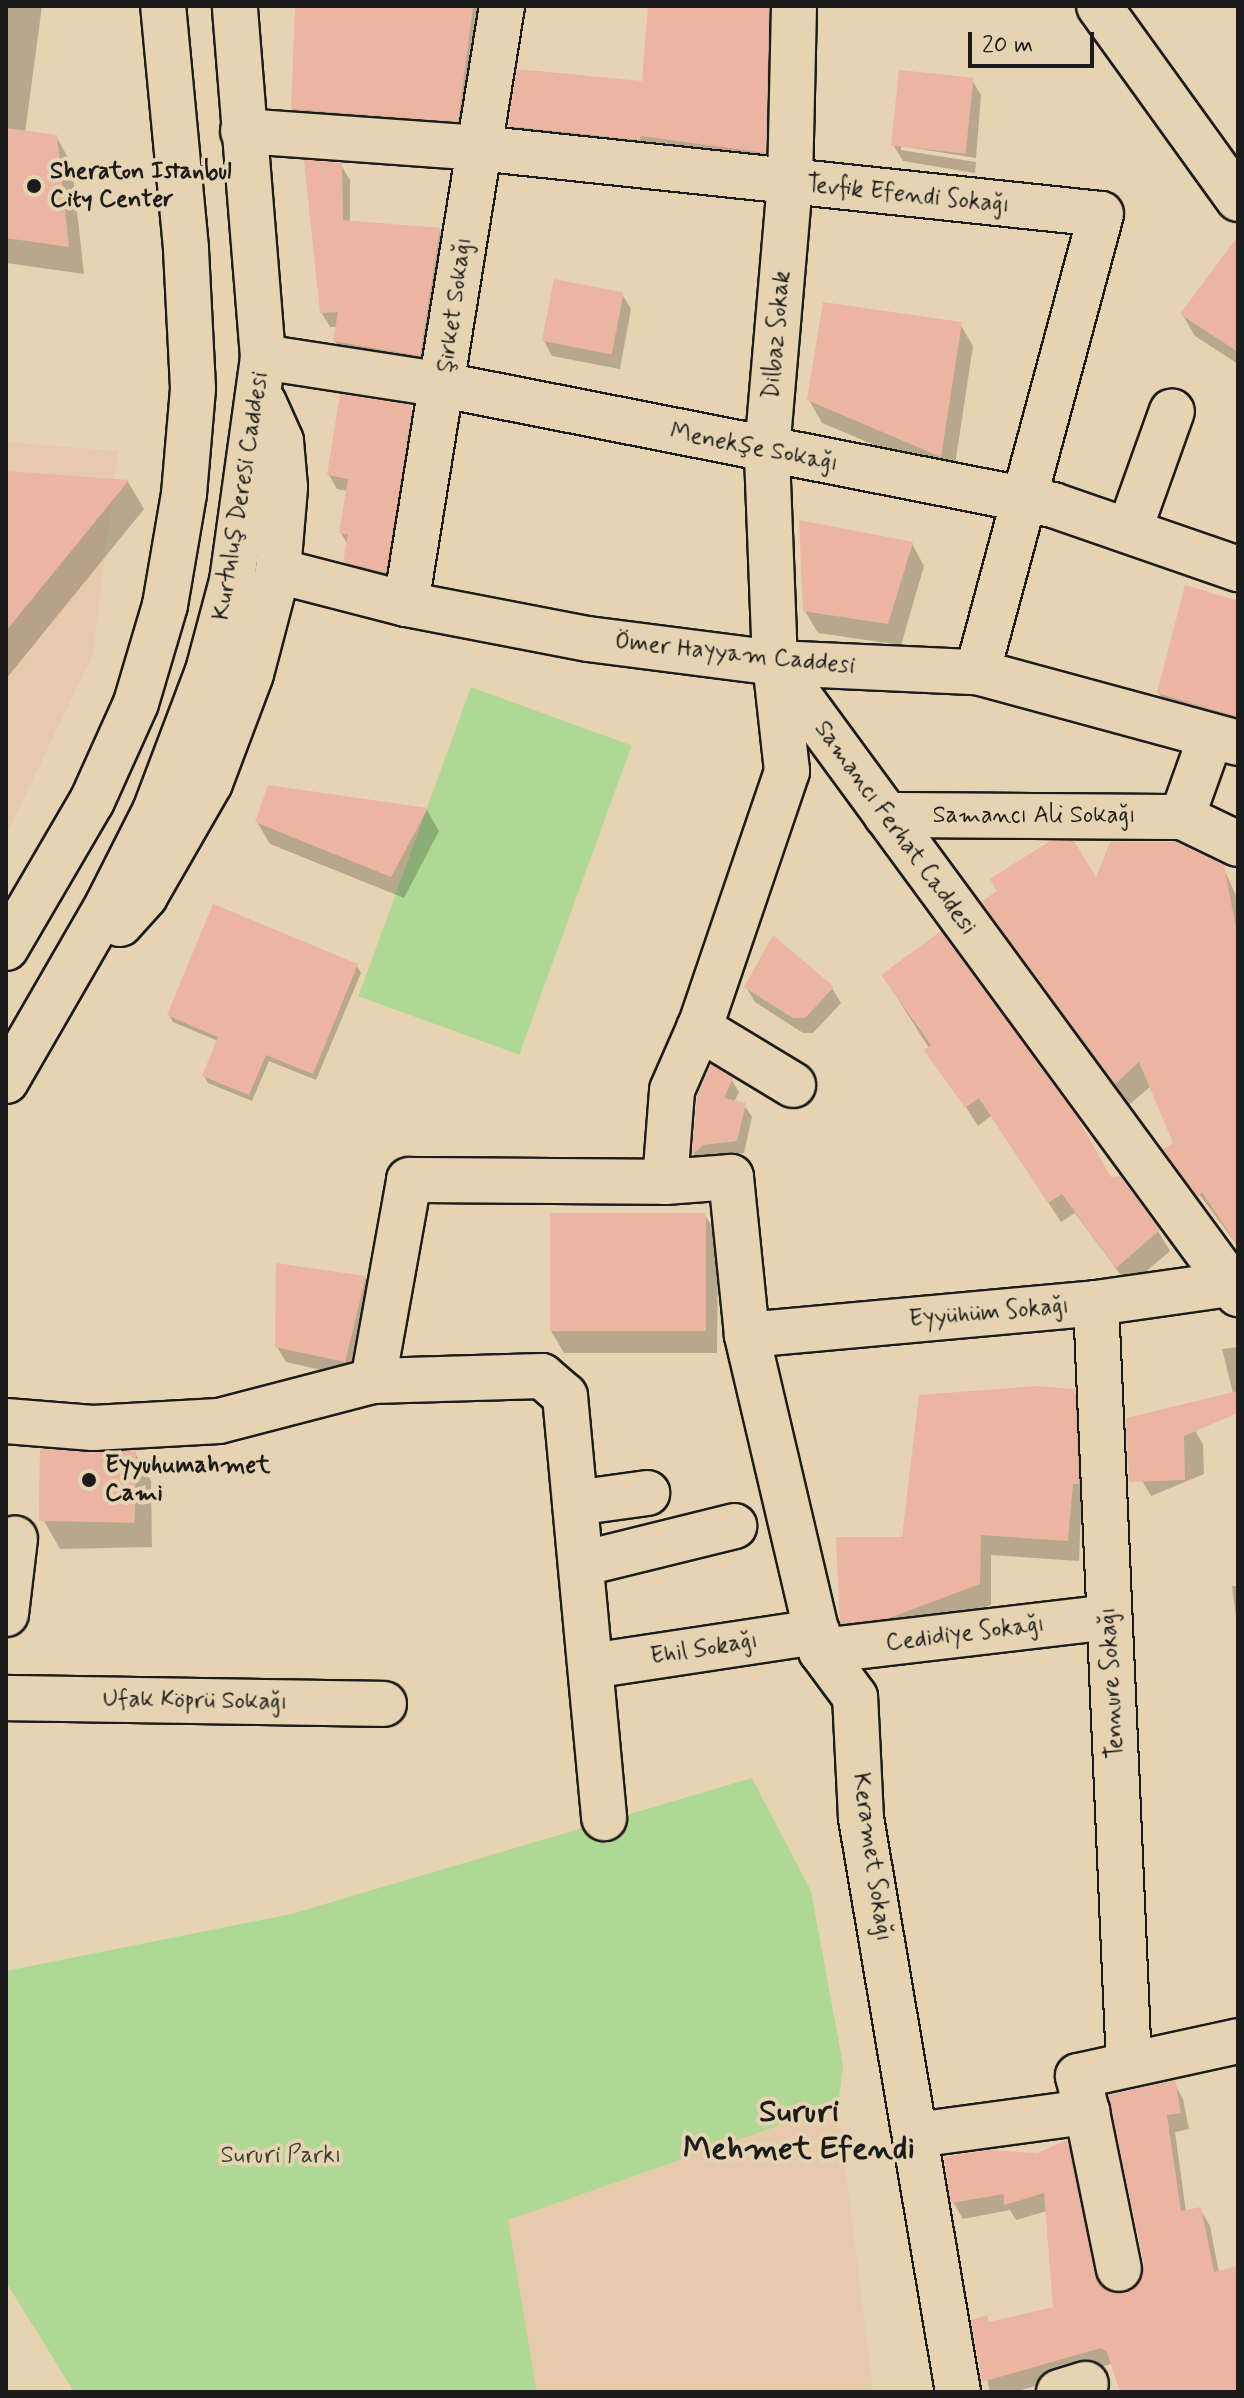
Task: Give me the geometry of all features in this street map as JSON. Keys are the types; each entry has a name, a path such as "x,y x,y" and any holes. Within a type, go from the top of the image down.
{"street":[{"path":"6,948 92,801 136,703 165,605 184,494 192,373 163,6"},
{"name":"Kurtuluş Deresi Caddesi","path":"6,1081 57,994 155,811 208,671 232,581 262,376 235,6"},
{"name":"Şirket Sokağı","path":"406,604 502,6"},
{"name":"Dilbaz Sokak","path":"775,663 767,451 790,183 794,6"},
{"path":"1099,6 1231,177"},
{"name":"Tevfik Efendi Sokağı","path":"243,131 478,148 1101,214 1021,500 977,672"},
{"path":"57,994 145,896 204,795 251,674 278,571 284,472 281,441 262,376"},
{"name":"Menekşe Sokağı","path":"262,376 443,385 1021,500 1129,531 1238,569"},
{"path":"1129,531 1172,411"},
{"name":"Ömer Hayyam Caddesi","path":"278,571 406,604 588,639 775,663 977,672 1225,740"},
{"name":"Samancı Ferhat Caddesi","path":"775,663 1234,1289"},
{"name":"Samancı Ferhat Caddesi","path":"665,1182 672,1090 700,1026 787,771 775,663"},
{"path":"1182,817 1225,740"},
{"name":"Samancı Ali Sokağı","path":"886,815 1182,817 1238,844"},
{"path":"700,1026 793,1085"},
{"name":"Keramet Sokağı","path":"665,1182 731,1177 747,1335 819,1642 855,1697 861,1818 958,2392"},
{"path":"373,1381 409,1180 665,1182"},
{"name":"Eyyühüm Sokağı","path":"747,1335 1234,1289"},
{"name":"Tennure Sokağı","path":"1096,1303 1129,2064"},
{"path":"6,1421 93,1428 219,1421 373,1381 542,1376 565,1396 604,1818"},
{"path":"575,1503 647,1493"},
{"path":"581,1564 734,1526"},
{"path":"6,1614 15,1539"},
{"name":"Cedidiye Sokağı","path":"819,1642 1109,1617"},
{"name":"Ehil Sokağı","path":"591,1666 819,1642"},
{"name":"Ufak Köprü Sokağı","path":"6,1698 384,1704"},
{"path":"1119,2269 1078,2076 1238,2041"},
{"path":"916,2135 1087,2112"}],"shaded area":[{"path":"6,442 118,451 93,655 6,835"},
{"path":"838,2105 873,2392 537,2392 508,2220"}],"green space":[{"path":"471,687 632,745 519,1055 358,996"},
{"name":"Sururi Parkı","path":"752,1778 811,1891 843,2065 838,2105 508,2220 537,2392 74,2392 6,2282 6,1971 291,1914"}],"building":[{"path":"295,6 473,6 458,122 291,109"},
{"path":"648,6 769,6 766,153 641,136 640,140 508,126 517,69 642,81"},
{"path":"899,70 974,78 966,153 891,146"},
{"name":"Sheraton Istanbul City Center","path":"6,128 57,135 69,247 6,238"},
{"path":"304,160 342,163 343,220 440,228 420,356 333,341 338,312 320,313"},
{"path":"1238,236 1238,352 1180,314"},
{"path":"554,279 624,293 612,354 542,341"},
{"path":"823,302 962,322 941,457 807,400"},
{"path":"340,394 410,405 412,411 386,573 343,562 348,534 339,533 348,479 327,475"},
{"path":"6,471 129,480 6,631"},
{"path":"799,520 913,542 888,624 803,611"},
{"path":"1185,585 1238,601 1238,717 1157,693"},
{"path":"268,785 428,808 391,877 255,822"},
{"path":"1050,841 1074,841 1096,877 1110,842 1176,842 1224,865 1238,939 1238,1246 1202,1192 1198,1197 1163,1150 1173,1143 1139,1062 1115,1084 981,902 997,891 990,879"},
{"path":"213,904 358,964 313,1074 266,1055 249,1095 202,1076 218,1037 167,1015"},
{"path":"941,931 1077,1117 1111,1177 1120,1176 1160,1230 1116,1268 1062,1194 1048,1203 979,1098 965,1108 924,1050 931,1045 881,975"},
{"path":"773,935 834,987 805,1018 793,1018 744,987"},
{"path":"711,1064 733,1078 724,1098 746,1103 737,1141 703,1145 692,1155 697,1096"},
{"path":"550,1213 706,1213 706,1331 550,1331"},
{"path":"276,1263 366,1276 345,1362 275,1347"},
{"path":"1036,1386 1075,1389 1079,1484 1073,1484 1068,1541 981,1535 980,1584 889,1618 840,1624 836,1537 902,1537 919,1395"},
{"path":"1238,1391 1238,1413 1184,1436 1185,1480 1129,1482 1126,1418"},
{"name":"Eyyuhumahmet Cami","path":"40,1449 136,1451 135,1523 39,1521"},
{"path":"1175,2080 1181,2113 1167,2115 1181,2211 1201,2207 1214,2272 1238,2266 1238,2392 1120,2392 1107,2352 1101,2348 982,2382 971,2320 987,2315 989,2322 1053,2307 1044,2193 1004,2205 1004,2194 951,2203 944,2157 989,2150 1037,2153 1067,2140 1095,2275 1110,2292 1125,2293 1142,2278 1144,2264 1108,2095"}],"place":[{"name":"Sheraton Istanbul City Center","path":"34,186"},
{"name":"Eyyuhumahmet Cami","path":"89,1480"}],"district":[{"name":"Sururi Mehmet Efendi","path":"799,2132"}]}
